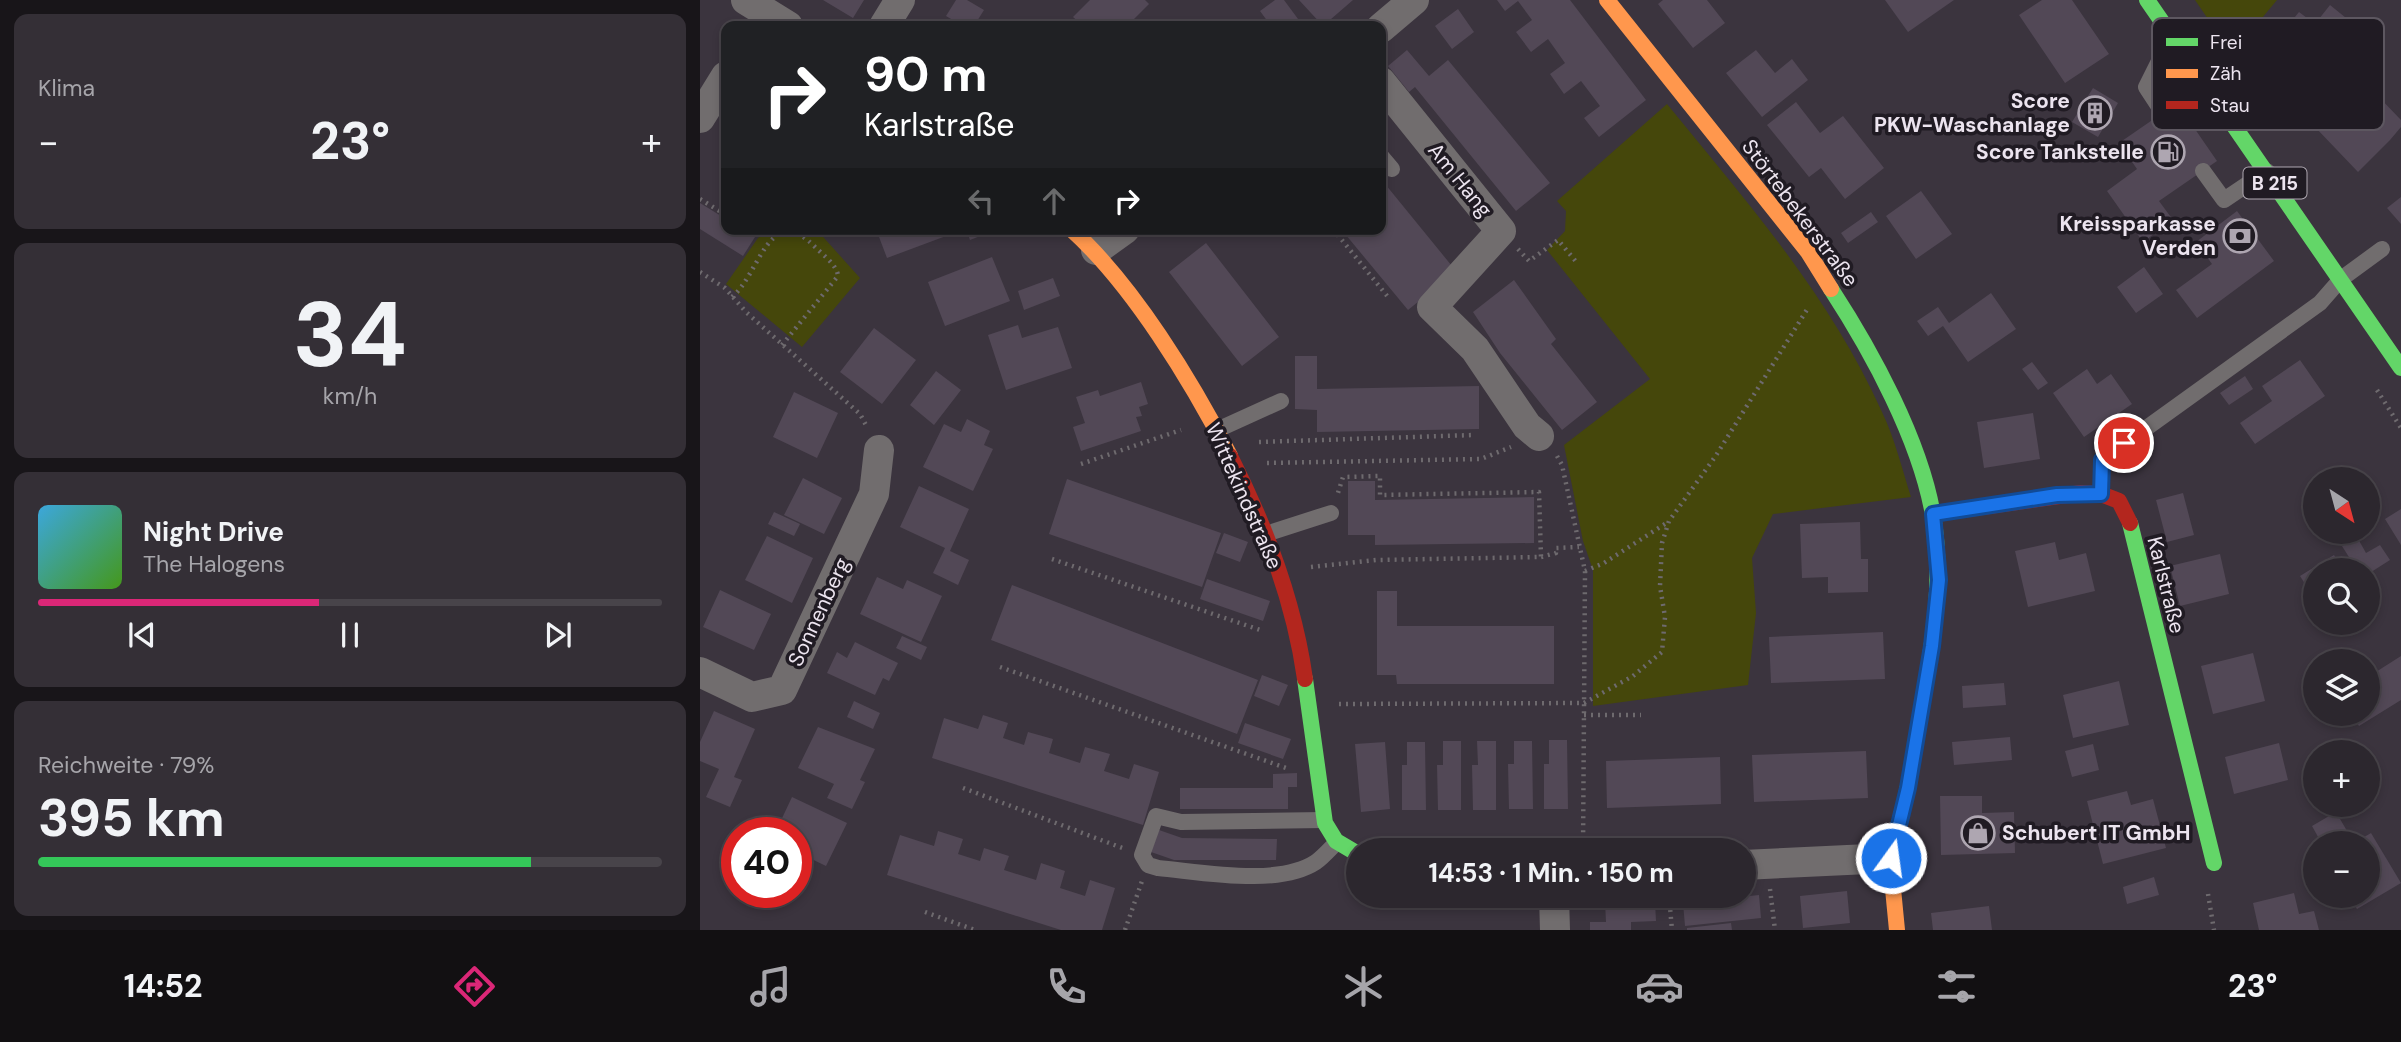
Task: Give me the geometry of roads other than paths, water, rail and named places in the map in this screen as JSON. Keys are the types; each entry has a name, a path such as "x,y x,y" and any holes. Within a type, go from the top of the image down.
{"street":[{"path":"887,21 900,0"},
{"path":"1386,24 1414,0"},
{"name":"Störtebekerstraße","path":"1607,0 1823,274 1884,378 1919,466 1933,514 1939,580 1932,646 1908,788 1891,858 1897,930"},
{"name":"B 215","path":"2147,0 2160,18"},
{"path":"700,118 721,84"},
{"name":"Am Hang","path":"1386,88 1501,231 1432,307 1475,349 1527,426 1539,436"},
{"name":"B 215","path":"2238,130 2401,368"},
{"name":"Wittekindstraße","path":"1078,235 1096,250 1166,348 1217,431 1266,534 1298,639 1310,704 1324,820 1336,843"},
{"path":"1096,250 1117,235"},
{"name":"Sonnenberg","path":"700,671 752,697 782,690 874,494 879,450"},
{"path":"1933,514 2057,495 2101,494"},
{"name":"Karlstraße","path":"2101,494 2119,501 2129,522 2214,863"},
{"path":"1336,843 1346,848"},
{"path":"1756,865 1891,858"},
{"path":"1554,908 1555,930"}],"lane":[{"path":"2152,75 2146,87 2152,96"},
{"path":"2203,171 2224,200 2267,171"},
{"path":"2101,494 2102,460 2320,303 2341,279 2382,249"},
{"path":"1217,431 1281,401"},
{"path":"1266,534 1331,513"},
{"path":"1324,820 1290,823 1181,822 1156,816 1145,860 1210,873 1289,874 1316,862 1336,843"}],"place":[{"name":"Score PKW-Waschanlage","path":"2095,113"},
{"name":"Score Tankstelle","path":"2168,152"},
{"name":"Kreissparkasse Verden","path":"2240,236"},
{"name":"Schubert IT GmbH","path":"1978,833"}]}
